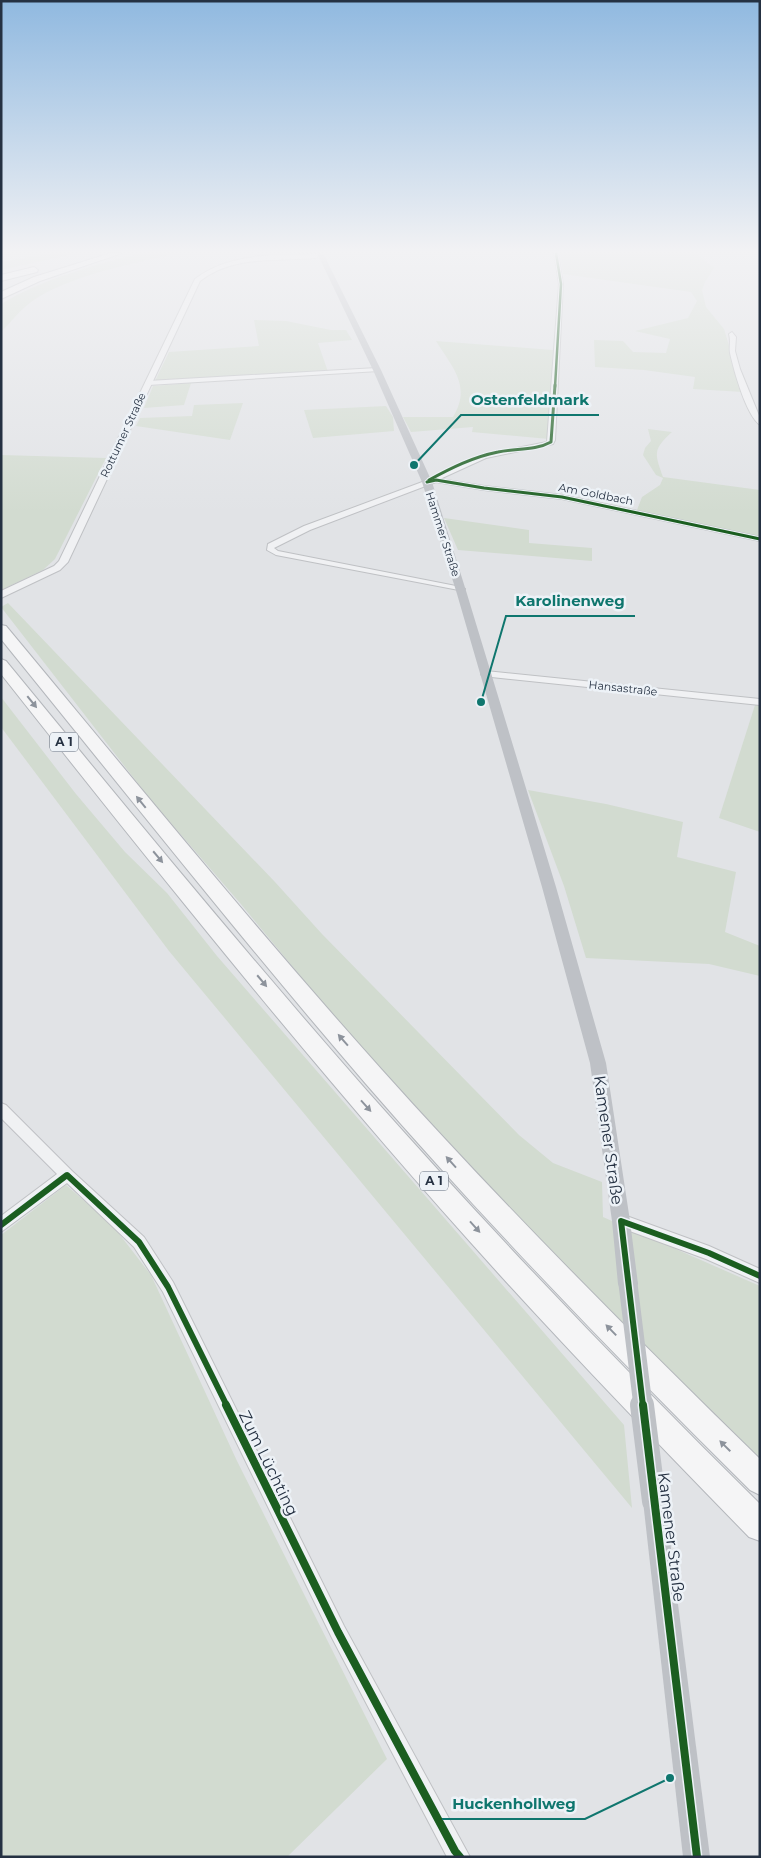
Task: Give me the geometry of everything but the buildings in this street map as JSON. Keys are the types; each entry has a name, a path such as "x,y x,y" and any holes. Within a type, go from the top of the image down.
{"highway":[{"name":"A 1","path":"1,629 227,906 376,1079 496,1211 669,1391 760,1480"},
{"name":"A 1","path":"1,664 126,820 360,1099 508,1265 632,1397 760,1526"}],"main road":[{"name":"Hammer Straße","path":"362,340 427,482 486,674"},
{"name":"Kamener Straße","path":"486,674 549,887 598,1063 621,1221 697,1857"}],"street":[{"name":"Rottumer Straße","path":"1,595 57,568 63,562 168,340"},
{"path":"461,589 276,553 270,548 307,528 427,482 484,456 497,452 543,446 551,442 557,340"},
{"path":"734,340 732,352 753,413 760,423"},
{"path":"148,384 377,370"},
{"name":"Am Goldbach","path":"427,482 436,480 484,488 562,497 760,539"},
{"name":"Hansastraße","path":"486,674 760,702"},
{"name":"Zum Lüchting","path":"1,1109 67,1175 140,1242 168,1288 338,1632 455,1851 460,1857"},
{"path":"1,1225 67,1175"},
{"path":"621,1221 709,1253 760,1276"}],"shaded area":[{"path":"258,340 352,340 318,343 328,372 155,381 169,352 259,346"},
{"path":"594,340 623,341 633,352 666,353 670,340 727,340 743,392 693,389 695,377 644,370 595,367"},
{"path":"436,341 553,350 549,439 472,432 473,427 411,432 403,417 453,417 461,396 458,377"},
{"path":"191,383 184,405 144,408 153,386"},
{"path":"243,403 230,440 136,426 140,418 192,416 194,405"},
{"path":"386,406 393,417 394,431 313,438 304,410"},
{"path":"648,429 672,432 661,443 657,453 663,477 760,490 760,537 693,524 637,510 642,497 660,485 663,478 656,475 643,455 645,448 651,441"},
{"path":"1,455 106,458 55,559 43,570 1,590"},
{"path":"444,518 529,530 529,543 592,548 592,561 458,550"},
{"path":"8,603 275,882 322,934 519,1135 553,1163 602,1182 603,1217 760,1286 760,1467 655,1363 344,1029 240,903 150,799 1,607"},
{"path":"1,697 76,794 125,852 167,893 217,956 624,1425 632,1508 169,951 1,727"},
{"path":"755,705 760,706 760,832 719,818"},
{"path":"528,790 606,804 683,822 677,857 736,872 725,932 760,946 760,976 709,964 586,958 564,886"},
{"path":"66,1185 113,1226 151,1275 237,1461 387,1759 287,1857 1,1857 1,1235"}],"cycle path":[{"path":"429,480 480,457 498,452 540,447 551,442 557,340"},
{"path":"427,482 436,480 484,488 562,497 760,539"},
{"path":"1,1225 67,1175 139,1242 168,1287 338,1632 455,1851 460,1857"},
{"path":"697,1857 621,1221 709,1253 760,1276"}],"place":[{"name":"Ostenfeldmark","path":"414,465"},
{"name":"Karolinenweg","path":"481,702"},
{"name":"Huckenhollweg","path":"670,1778"}]}
